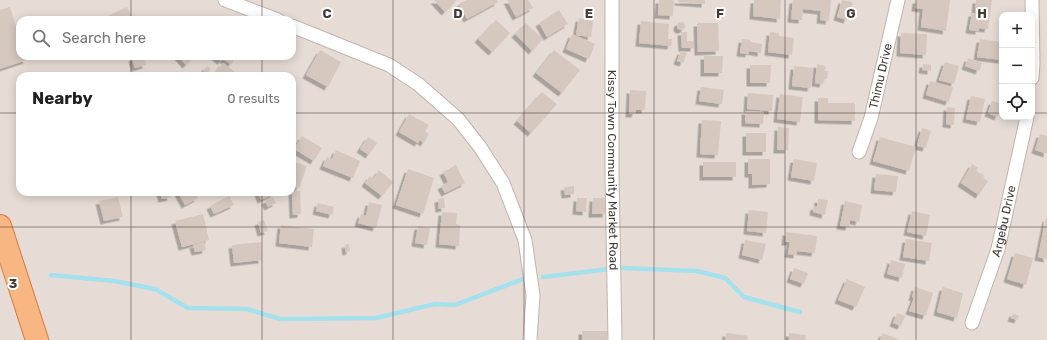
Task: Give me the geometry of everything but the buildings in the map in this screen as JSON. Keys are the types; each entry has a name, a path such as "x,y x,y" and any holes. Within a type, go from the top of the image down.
{"highway":[{"path":"0,226 37,340"},
{"path":"0,274 22,340"}],"street":[{"path":"225,0 267,16"},
{"name":"Kissy Town Community Market Road","path":"612,0 612,175 615,340"},
{"name":"Thimu Drive","path":"859,152 872,118 898,0"},
{"path":"1032,0 1033,48"},
{"path":"296,28 389,66 418,84 458,119 480,147 503,183 525,240 533,295 530,340"},
{"name":"Argebu Drive","path":"972,323 998,249 1026,120"}],"shaded area":[{"path":"0,0 1047,0 1047,340 0,340"}],"waterway":[{"path":"622,268 697,271 725,278 744,297 800,312"},
{"path":"543,277 609,269"},
{"path":"51,275 114,281 155,289 188,308 247,309 280,319 376,318 435,304 455,305 523,279"}]}
